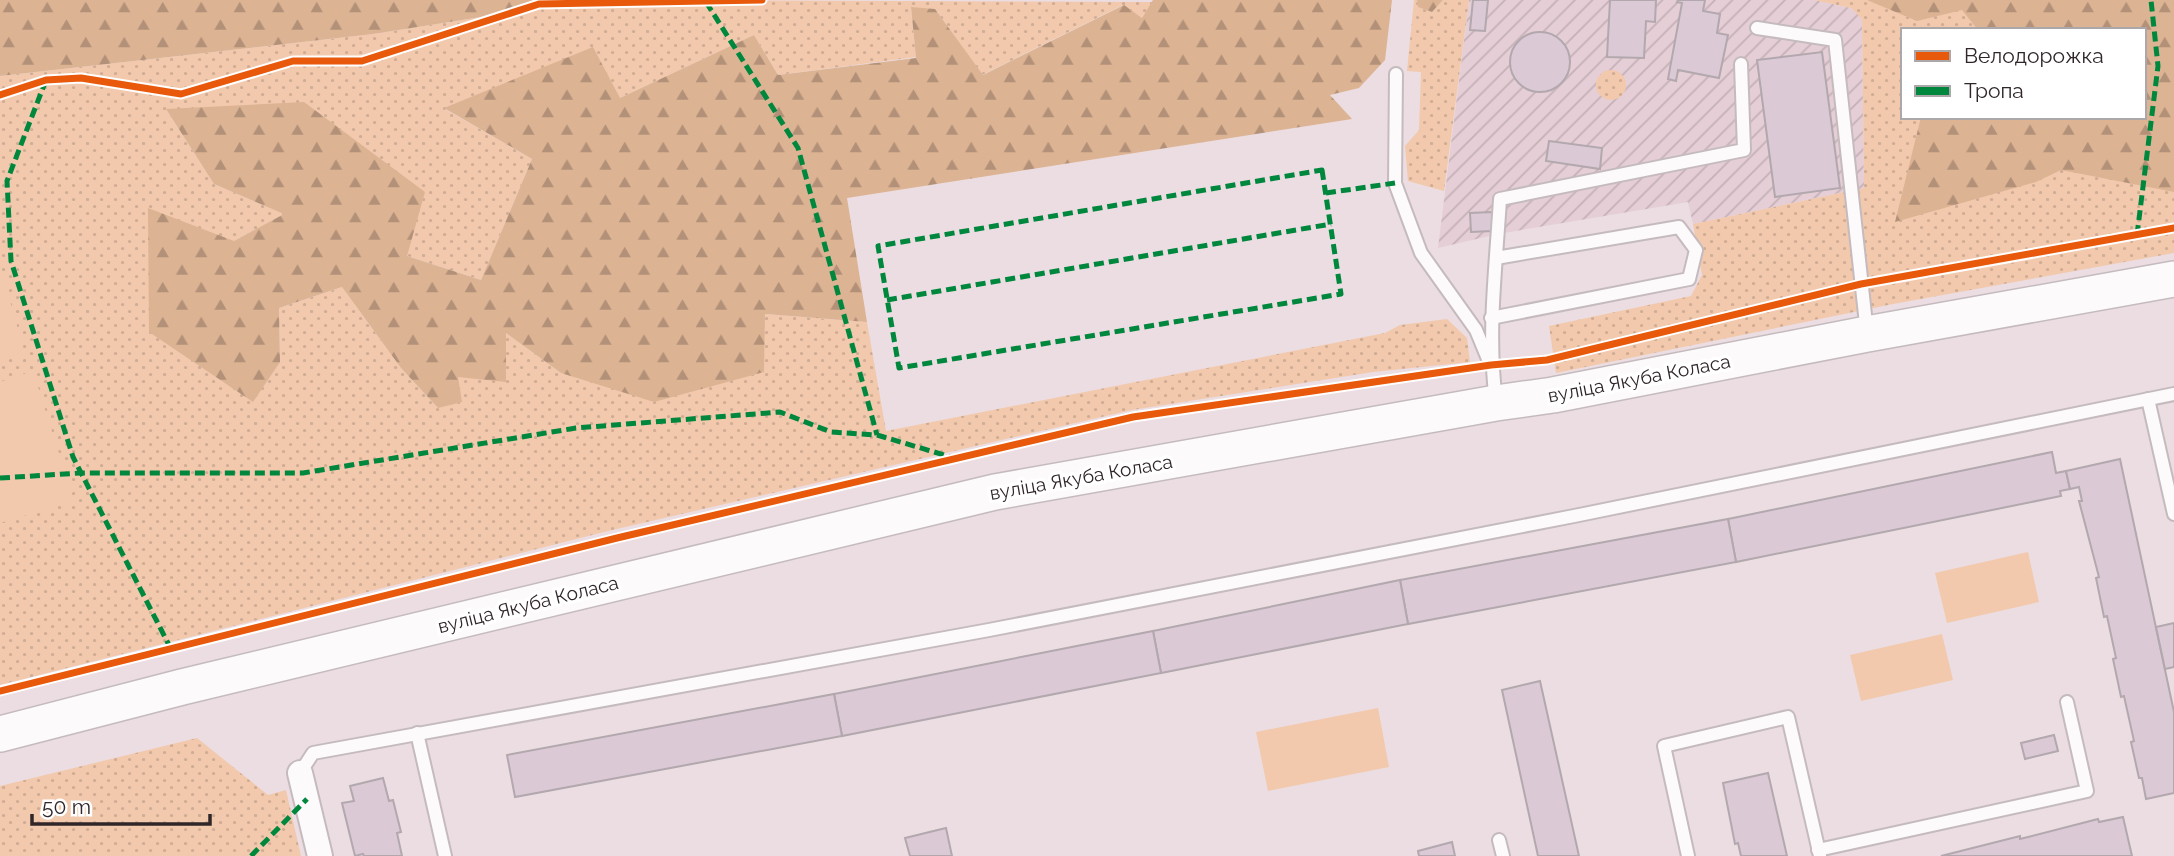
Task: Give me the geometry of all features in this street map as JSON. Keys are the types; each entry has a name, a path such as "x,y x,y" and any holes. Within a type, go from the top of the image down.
{"street":[{"name":"вуліца Якуба Коласа","path":"0,734 196,684 995,492 1553,395 1867,334 2174,279"},
{"path":"300,773 320,856"}],"lane":[{"path":"1757,28 1835,40 1867,334"},
{"path":"1496,403 1491,365 1491,318 1500,199 1744,150 1741,64"},
{"path":"1396,75 1395,183 1421,253 1476,330 1491,365"},
{"path":"1491,318 1689,279 1696,250 1679,227 1496,258"},
{"path":"300,773 313,753 1030,622 1574,516 2174,394"},
{"path":"2148,399 2174,514"},
{"path":"1688,856 1664,746 1788,718 1819,853 2087,791 2067,702"},
{"path":"417,733 445,856"},
{"path":"1499,841 1503,856"}],"shaded area":[{"path":"590,0 1153,2 1142,18 1123,5 982,75 935,9 911,8 916,57 778,75 754,35 620,98 445,109 532,159 481,280 407,256 166,109 214,184 285,214 234,241 280,362 279,308 342,287 401,368 438,408 458,377 506,333 561,373 765,314 867,322 886,431 1385,333 1400,325 1447,319 1467,338 1470,362 1373,372 1132,410 608,531 0,685 0,76 373,34"},
{"path":"1414,0 1417,0 1419,7 1432,12 1443,0 1469,0 1444,191 1408,181 1405,146 1419,130 1421,72 1407,71"},
{"path":"1469,0 1814,0 1851,8 1862,18 1864,188 1693,224 1688,202 1498,234 1438,248"},
{"path":"1814,0 2174,0 2174,253 1893,304 1556,373 1549,326 1691,296 1702,275 1693,224 1864,188 1862,19 1851,8"},
{"path":"1611,70 1622,74 1626,85 1622,96 1611,100 1600,96 1596,85 1600,74"},
{"path":"0,265 25,354 0,362"},
{"path":"33,371 74,501 0,523 0,382"},
{"path":"2028,552 2039,602 1947,623 1935,573"},
{"path":"1942,634 1953,680 1861,701 1850,655"},
{"path":"1378,708 1389,767 1268,791 1256,732"},
{"path":"197,738 268,795 286,790 301,856 0,856 0,786"}],"green space":[{"path":"0,0 590,0 373,34 0,76"},
{"path":"1153,0 1392,0 1385,60 1359,88 1330,95 1352,119 847,198 867,322 765,314 764,372 654,402 561,373 506,333 506,382 458,377 462,402 438,408 401,368 342,287 279,308 280,362 253,402 149,332 148,208 234,241 284,214 214,184 166,109 304,102 425,192 407,256 481,280 532,159 444,108 593,47 620,98 754,35 778,75 916,58 911,7 935,9 983,75 1124,5 1142,18"},
{"path":"1417,0 1443,0 1432,12 1418,7"},
{"path":"1867,0 2174,0 2174,192 2061,170 2036,182 1895,222 1921,119 2146,119 2146,28 1976,28 1962,10 1917,21"}],"building":[{"path":"1473,0 1488,0 1485,31 1470,30"},
{"path":"1610,0 1656,0 1655,22 1646,21 1644,58 1607,57"},
{"path":"1705,0 1703,11 1720,14 1717,33 1728,35 1719,78 1678,70 1676,81 1668,79 1682,3 1677,2"},
{"path":"1534,32 1546,32 1565,45 1570,62 1568,74 1557,87 1546,92 1534,92 1515,79 1510,68 1510,56 1523,37"},
{"path":"1822,52 1840,188 1775,197 1757,60"},
{"path":"1549,141 1602,148 1600,169 1546,161"},
{"path":"1492,212 1492,231 1471,232 1470,213"},
{"path":"2052,452 2056,473 2066,471 2070,489 2060,491 2061,496 1736,562 1728,519"},
{"path":"2120,459 2174,712 2174,793 2146,799 2131,742 2134,741 2124,696 2121,697 2113,659 2116,658 2096,578 2099,577 2079,501 2082,501 2079,487 2070,489 2066,471"},
{"path":"1728,519 1736,562 1408,624 1400,580"},
{"path":"1400,580 1408,624 1161,673 1153,631"},
{"path":"2174,623 2174,667 2165,669 2156,627"},
{"path":"1153,631 1161,673 842,736 834,694"},
{"path":"1540,681 1579,856 1538,856 1502,690"},
{"path":"834,694 842,736 515,797 507,755"},
{"path":"2054,735 2058,751 2025,759 2021,743"},
{"path":"1768,773 1787,856 1741,856 1738,843 1735,844 1723,783"},
{"path":"383,778 389,801 393,800 401,832 397,833 402,856 355,856 342,803 354,801 350,786"},
{"path":"2123,817 2132,856 1941,856 2098,819 2099,822"},
{"path":"946,828 952,856 910,856 905,838"},
{"path":"1452,842 1455,856 1419,856 1418,851"}],"marked path":[{"path":"2137,235 2158,66 2151,0"},
{"path":"706,2 798,148 877,435"},
{"path":"46,80 7,181 11,261 73,457 171,649"},
{"path":"1322,170 1341,294 899,368 878,246 1322,170"},
{"path":"1326,193 1395,183"},
{"path":"887,300 1331,224"},
{"path":"0,478 81,473 303,473 576,428 780,412 831,432 877,435 951,457"},
{"path":"251,856 307,799"}],"cycle path":[{"path":"0,95 46,80 81,78 181,94 293,61 362,61 539,4 762,0"},
{"path":"0,691 617,538 1133,417 1491,365 1547,360 1861,284 2174,228"}]}
